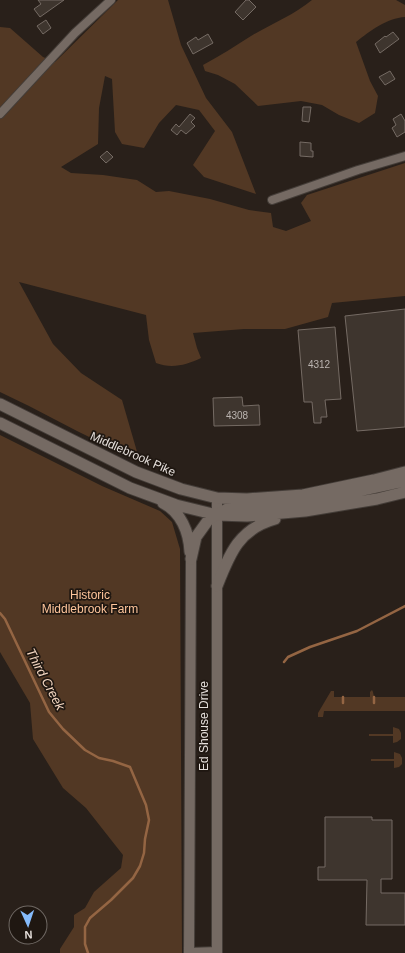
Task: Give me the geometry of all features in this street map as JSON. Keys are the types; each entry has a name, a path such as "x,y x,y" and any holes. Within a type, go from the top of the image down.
{"main road":[{"name":"Middlebrook Pike","path":"0,404 136,472 181,489 217,498 247,499 303,495 405,472"},
{"path":"0,423 169,506 184,523 190,540 191,559"},
{"path":"191,559 196,537 209,519 227,509 245,506 307,502 405,481"},
{"path":"130,488 176,505 217,515 247,516 299,512 377,499 405,492"},
{"path":"217,586 228,557 248,532 262,522 299,512"}],"street":[{"path":"0,114 75,33 111,0"},
{"path":"272,200 358,170 405,156"},
{"name":"Ed Shouse Drive","path":"217,498 217,952"},
{"name":"Ed Shouse Drive","path":"189,953 191,559"},
{"path":"189,953 217,952"}],"green space":[{"path":"118,0 168,0 181,45 206,98 232,132 256,194 204,177 193,165 215,131 199,110 176,105 159,123 144,148 122,144 115,132 112,79 105,76 99,108 98,144 61,167 71,173 103,175 137,180 156,192 169,191 210,199 249,210 271,213 273,227 286,231 311,221 301,203 307,195 405,163 405,296 332,303 328,317 285,329 244,329 193,333 201,358 190,363 168,366 156,363 149,340 146,315 19,282 53,344 81,373 122,400 140,462 0,392 0,27 10,28 43,57 55,62"},
{"path":"312,0 396,0 405,5 405,17 385,22 356,42 370,81 378,96 375,113 359,123 339,115 322,105 301,101 258,106 235,84 218,75 205,71 203,65 251,36 290,15"},
{"name":"Historic Middlebrook Farm","path":"0,435 102,486 160,511 172,522 180,549 182,953 60,953 60,949 74,927 74,915 85,908 94,892 121,868 123,855 86,808 63,788 33,739 30,703 0,652"},
{"path":"372,690 374,697 405,697 405,711 324,711 323,717 318,717 318,713 331,691 334,691 334,697 370,697 370,692"},
{"path":"393,727 399,729 401,733 401,739 397,742 393,743 393,736 369,736 369,734 393,734"},
{"path":"394,752 400,754 402,758 402,764 399,767 394,768 394,761 371,761 371,759 394,759"}],"building":[{"path":"38,0 64,0 40,17 34,9 41,4"},
{"path":"246,0 249,0 256,7 243,20 235,12"},
{"path":"46,20 51,28 43,34 37,26"},
{"path":"393,32 399,39 380,53 375,44"},
{"path":"208,34 213,43 193,54 187,43 196,37 198,40"},
{"path":"390,71 395,79 385,85 379,77"},
{"path":"303,107 311,107 309,122 302,121"},
{"path":"190,114 195,118 191,122 195,126 186,134 181,130 177,135 171,130 176,124 179,127"},
{"path":"401,114 405,121 405,132 397,137 392,128 396,125 393,119"},
{"path":"300,142 311,143 313,157 300,156"},
{"path":"107,151 113,157 106,163 100,157"},
{"path":"405,309 405,427 357,431 345,316"},
{"path":"335,327 341,399 325,400 327,417 321,417 321,423 314,423 312,402 304,402 298,330"},
{"path":"242,397 243,406 259,405 260,425 214,426 213,398"},
{"path":"325,817 372,817 372,820 392,820 392,879 381,879 381,893 405,893 405,925 366,925 367,880 318,880 318,867 325,867"}],"waterway":[{"path":"284,662 288,657 310,647 357,631 405,606"},
{"name":"Third Creek","path":"0,613 5,619 49,712 63,729 85,750 99,758 130,767 146,805 149,820 144,853 140,866 133,878 90,918 85,927 85,944 88,953"},
{"path":"343,697 343,703"},
{"path":"374,697 374,703"}]}
